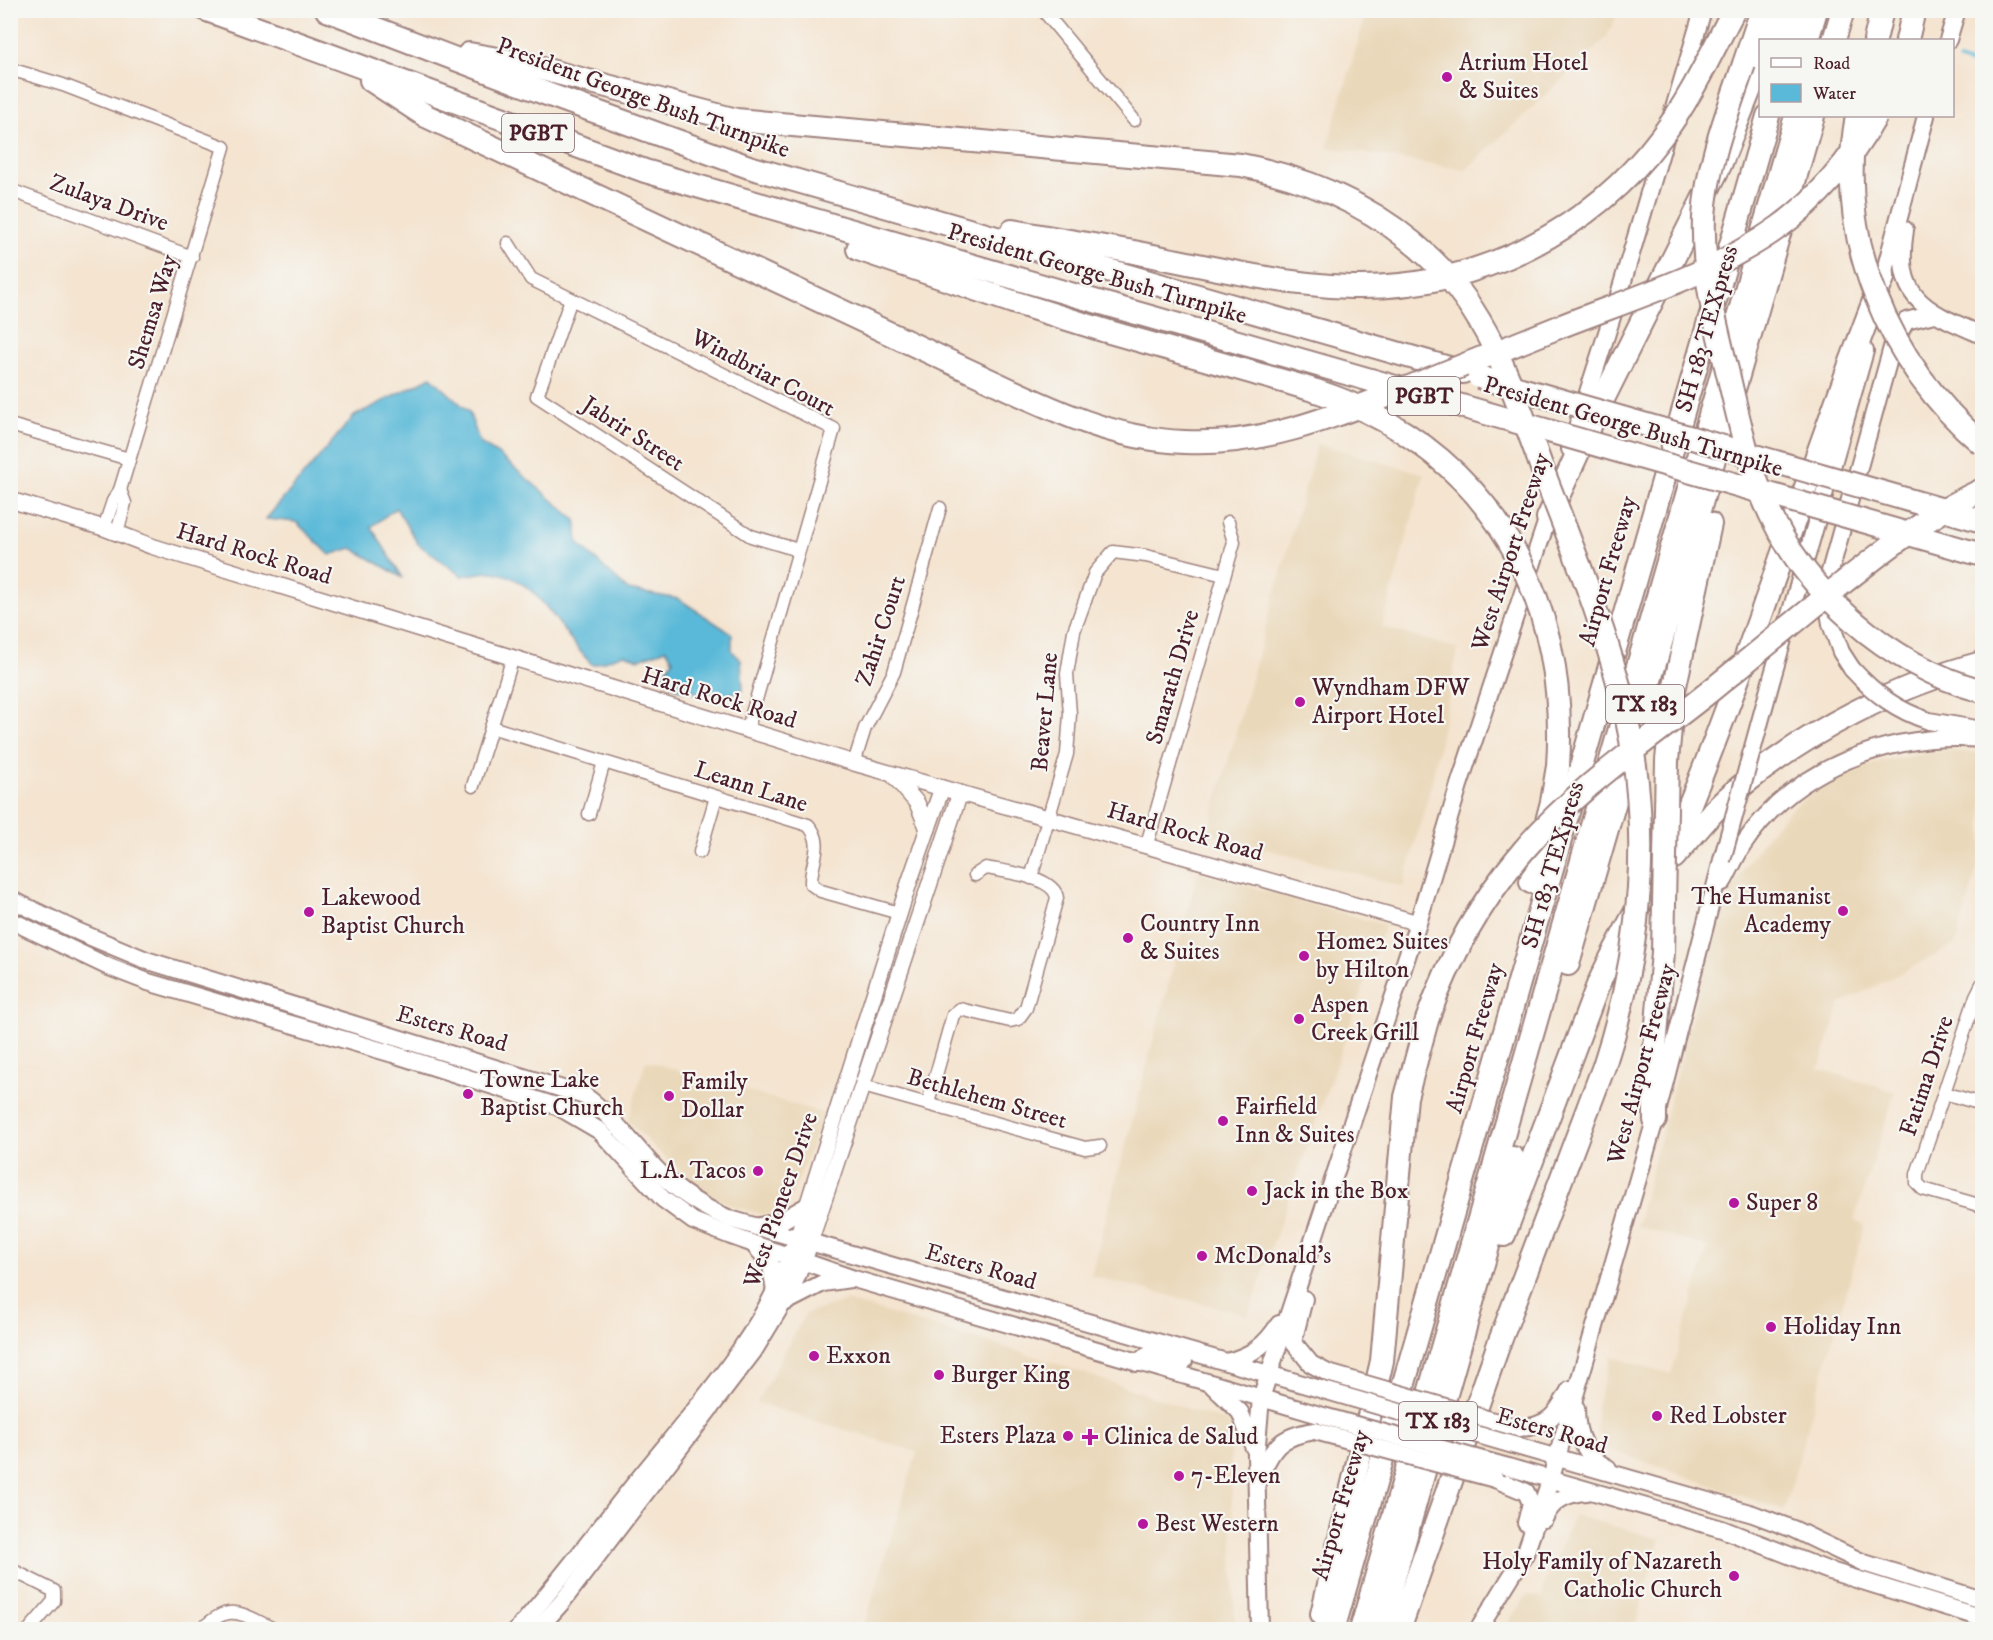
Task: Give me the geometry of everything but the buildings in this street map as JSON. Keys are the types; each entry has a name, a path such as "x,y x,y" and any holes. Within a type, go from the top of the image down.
{"highway":[{"name":"President George Bush Turnpike","path":"207,10 635,167 744,201 1983,555"},
{"name":"President George Bush Turnpike","path":"327,10 714,155 936,221 1983,521"},
{"path":"936,221 1034,234 1296,281 1359,287 1388,286 1443,278 1511,256 1578,219 1600,202 1643,160 1685,102 1734,10"},
{"path":"1762,10 1713,160 1704,218 1704,247 1709,291 1753,471 1765,502 1795,556 1838,606 1896,652 1950,681 1983,691"},
{"path":"1770,39 1781,10"},
{"path":"1790,39 1799,10"},
{"path":"1807,39 1816,10"},
{"path":"1818,39 1826,10"},
{"path":"1834,39 1843,10"},
{"path":"1907,39 1914,10"},
{"path":"418,45 520,63 736,120 1241,165 1289,176 1336,194 1387,222 1432,259 1468,302 1491,338 1507,373 1607,643 1631,744 1640,817 1638,895 1626,987 1604,1066 1497,1349 1399,1629"},
{"path":"334,57 426,116 1081,421 1134,436 1208,442 1253,438 1294,430 1411,386 1725,259 1780,226 1824,187 1846,162 1875,117"},
{"path":"1548,518 1596,412 1720,165 1759,69"},
{"name":"Airport Freeway","path":"1333,1629 1768,117"},
{"name":"SH 183 TEXpress","path":"1352,1629 1785,117"},
{"name":"SH 183 TEXpress","path":"1361,1629 1796,117"},
{"name":"TX 183","path":"1379,1629 1813,117"},
{"path":"1857,117 1852,165 1854,201 1860,244 1877,299 1886,321 1918,375 1949,413 1983,444"},
{"path":"744,201 831,241 1106,331 1326,394 1402,431 1456,473 1496,520 1515,550 1542,610 1555,664 1559,698 1558,766 1540,848 1454,1165 1443,1248"},
{"path":"1475,1292 1504,1235 1598,985 1613,952 1652,884 1685,814 1734,692 1883,278"},
{"path":"1655,1120 1655,1048 1663,952 1667,761 1673,694 1707,540 1724,429"},
{"path":"1320,1629 1382,1361 1406,1097 1427,1020 1452,957 1486,900 1524,850 1563,810 1915,527 1952,504 1983,490"},
{"path":"1652,884 1701,825 1738,788 1816,733 1916,684 1983,663"}],"main road":[{"name":"West Airport Freeway","path":"1260,1629 1256,1455 1261,1398 1419,923 1459,785 1618,298 1702,10"},
{"path":"1948,39 1957,10"},
{"name":"West Airport Freeway","path":"1478,1629 1525,1554 1551,1478 1655,1120 1706,914 1823,503 1926,117"},
{"path":"1918,146 1902,248 1902,270 1910,288 1934,314 1983,335"},
{"path":"1934,314 1906,321 1893,344 1831,561 1827,605 1841,652 1852,669 1891,705 1929,720 1983,730"},
{"path":"1706,914 1743,845 1777,806 1807,782 1858,754 1882,746 1951,736 1983,739"},
{"name":"Esters Road","path":"10,899 79,932 146,960 370,1038 570,1112 600,1131 663,1199 693,1221 755,1245 854,1279 1261,1398 1319,1424 1551,1478 1722,1529 1827,1570 1983,1618"},
{"name":"Esters Road","path":"10,920 129,975 524,1076 585,1096 599,1106 660,1174 687,1196 708,1209 756,1227 1753,1514 1793,1529 1864,1563 1983,1600"},
{"path":"519,1092 524,1076"},
{"path":"1356,1109 1355,1148 1306,1291 1293,1342 1311,1364 1328,1372 1518,1428 1534,1428 1551,1420 1584,1362"},
{"path":"756,1227 781,1221 807,1206"},
{"name":"West Pioneer Drive","path":"537,1629 562,1602 753,1352 797,1260 803,1240"},
{"path":"755,1245 771,1264 780,1298 824,1283 854,1279"},
{"name":"West Pioneer Drive","path":"517,1629 682,1425 780,1298"},
{"path":"1000,1321 1006,1299"},
{"path":"1137,1363 1149,1354 1204,1366 1250,1356 1263,1346 1290,1308"},
{"path":"1000,1321 1008,1316 1019,1314 1049,1318 1069,1317"},
{"path":"1137,1363 1144,1339"},
{"path":"1210,1383 1240,1412 1256,1455"},
{"path":"1575,1392 1577,1435 1587,1451 1602,1465 1628,1477"},
{"path":"1256,1486 1269,1455 1281,1442 1319,1424 1512,1484 1526,1492 1531,1503 1525,1529 1525,1554"},
{"path":"1525,1554 1534,1542 1554,1503 1568,1494 1592,1492"}],"street":[{"path":"1043,10 1134,120"},
{"name":"Shemsa Way","path":"10,69 63,85 224,147 120,490 113,501 110,530"},
{"name":"Zulaya Drive","path":"10,190 192,257"},
{"name":"Windbriar Court","path":"508,243 531,279 834,429 747,731"},
{"name":"Jabrir Street","path":"571,298 537,396 751,536 798,550"},
{"path":"10,425 129,459"},
{"name":"Hard Rock Road","path":"10,500 110,530 160,549 854,764 1147,844 1419,923"},
{"name":"Zahir Court","path":"854,764 865,728 894,672 940,508"},
{"name":"Smarath Drive","path":"1147,844 1234,542 1228,522"},
{"name":"Beaver Lane","path":"1049,818 1067,754 1070,714 1067,674 1074,631 1095,573 1113,552 1146,556 1224,575"},
{"path":"473,786 513,657"},
{"name":"Leann Lane","path":"491,727 808,825 816,834 819,844 810,871 811,884 821,891 899,913"},
{"path":"589,814 604,762"},
{"path":"893,775 917,803 928,829"},
{"name":"West Pioneer Drive","path":"803,1240 807,1206 899,913 942,788"},
{"name":"West Pioneer Drive","path":"803,1240 850,1126 960,793"},
{"path":"700,852 716,797"},
{"path":"1031,878 1049,818"},
{"path":"928,1103 953,1015 960,1009 1010,1021 1018,1019 1026,1008 1057,898 1050,884 1031,878 986,868 975,875"},
{"path":"890,1008 888,991 906,920 899,913"},
{"name":"Fatima Drive","path":"1983,984 1976,996 1917,1174 1917,1183 1923,1189 1983,1206"},
{"path":"850,1126 848,1111 857,1063 854,1058"},
{"name":"Bethlehem Street","path":"863,1086 1085,1149 1100,1146"},
{"path":"1944,1093 1983,1104"},
{"path":"10,1569 54,1591 54,1601 29,1629"},
{"path":"201,1629 220,1613 227,1612 237,1613 276,1629"}],"shaded area":[{"path":"1367,10 1619,11 1606,38 1466,170 1327,147"},
{"path":"1317,444 1424,474 1382,627 1458,649 1431,786 1403,887 1208,833"},
{"path":"1946,750 1982,753 1982,852 1955,945 1840,1004 1819,1069 1895,1092 1854,1220 1865,1225 1784,1511 1608,1449 1596,1428 1597,1405 1611,1357 1671,1374 1708,1247 1637,1226 1716,923 1738,877 1765,838 1793,807 1821,787 1881,761"},
{"path":"1198,872 1385,925 1248,1315 1091,1276"},
{"path":"646,1061 825,1114 790,1199 774,1213 764,1215 733,1206 705,1192 658,1151 628,1121"},
{"path":"846,1301 1024,1353 1230,1423 1235,1629 863,1629 917,1452 757,1403 805,1314"},
{"path":"1574,1515 1660,1539 1634,1629 1504,1629 1527,1595 1543,1598 1544,1587"}],"water":[{"path":"431,377 469,412 480,443 498,454 576,520 578,543 628,590 679,599 732,634 732,651 741,660 743,690 721,697 678,689 661,678 673,660 666,649 639,659 624,654 593,665 538,597 525,586 511,577 494,572 462,576 418,544 396,508 371,527 403,578 352,548 330,555 296,522 266,519 354,416"}],"waterway":[{"path":"1959,60 1982,68"}],"place":[{"name":"Atrium Hotel & Suites","path":"1447,77"},
{"name":"Wyndham DFW Airport Hotel","path":"1300,702"},
{"name":"The Humanist Academy","path":"1843,911"},
{"name":"Lakewood Baptist Church","path":"309,912"},
{"name":"Country Inn & Suites","path":"1128,938"},
{"name":"Home2 Suites by Hilton","path":"1304,956"},
{"name":"Aspen Creek Grill","path":"1299,1019"},
{"name":"Towne Lake Baptist Church","path":"468,1094"},
{"name":"Family Dollar","path":"669,1096"},
{"name":"Fairfield Inn & Suites","path":"1223,1121"},
{"name":"L.A. Tacos","path":"758,1171"},
{"name":"Jack in the Box","path":"1252,1191"},
{"name":"Super 8","path":"1734,1203"},
{"name":"McDonald's","path":"1202,1256"},
{"name":"Holiday Inn","path":"1771,1327"},
{"name":"Exxon","path":"814,1356"},
{"name":"Burger King","path":"939,1375"},
{"name":"Red Lobster","path":"1657,1416"},
{"name":"Esters Plaza","path":"1068,1436"},
{"name":"Clinica de Salud","path":"1090,1437"},
{"name":"7-Eleven","path":"1179,1476"},
{"name":"Best Western","path":"1143,1524"},
{"name":"Holy Family of Nazareth Catholic Church","path":"1734,1576"}]}
